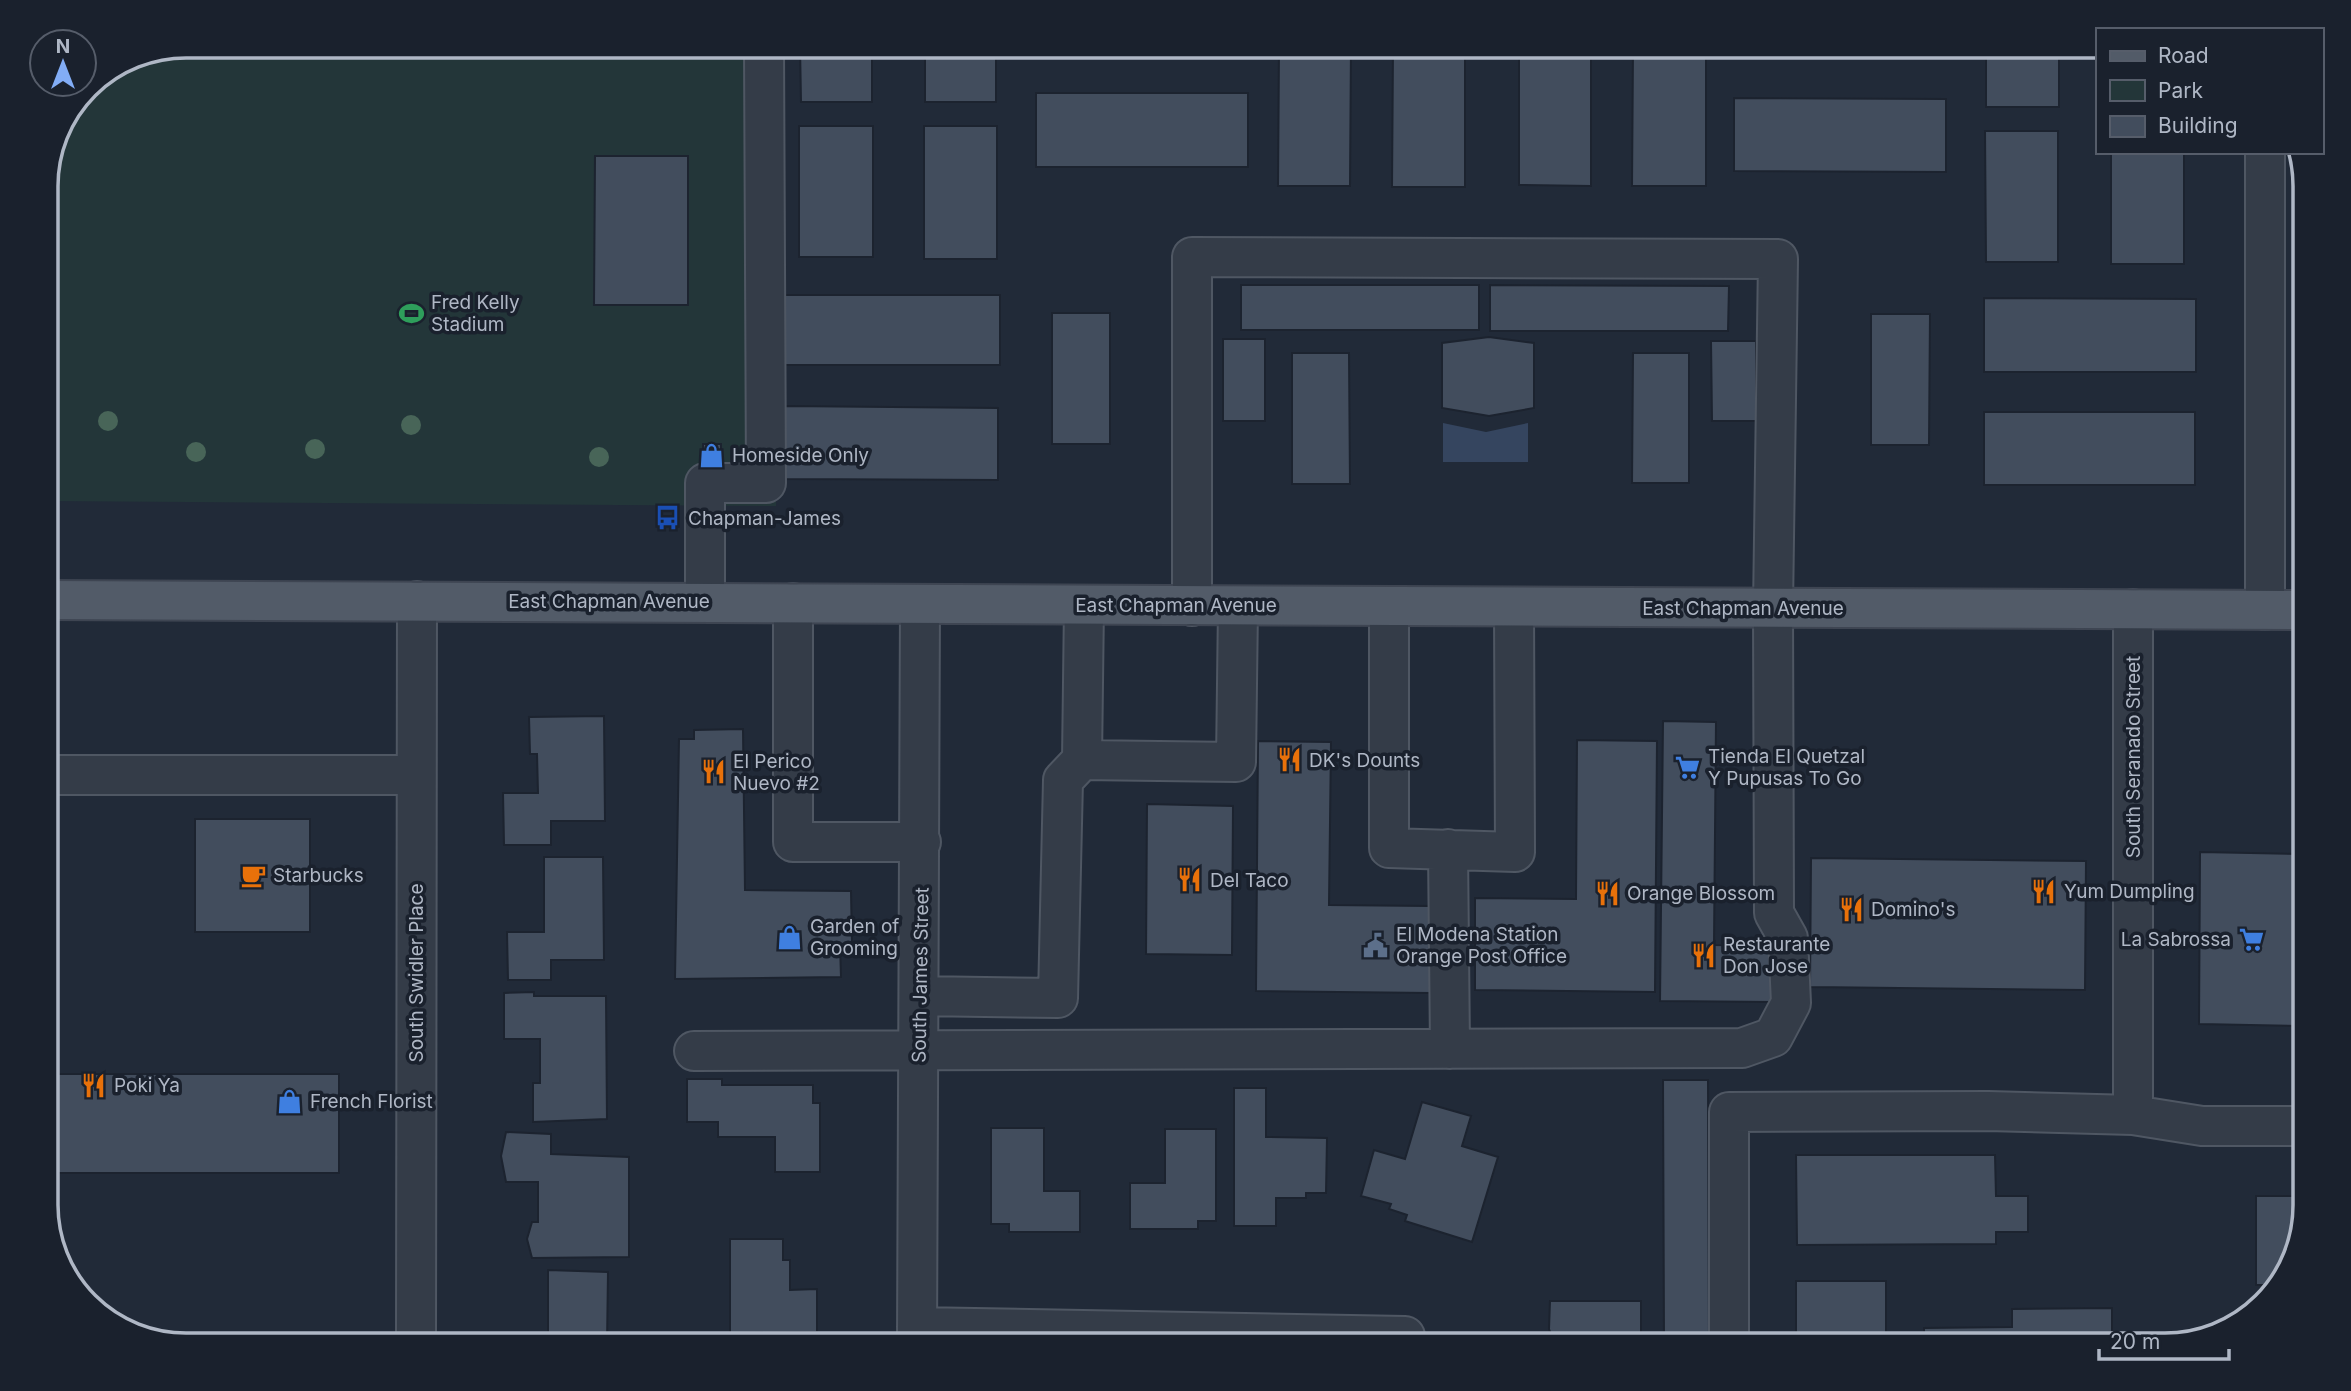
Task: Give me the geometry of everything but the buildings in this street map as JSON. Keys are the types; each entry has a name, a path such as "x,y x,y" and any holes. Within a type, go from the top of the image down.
{"main road":[{"name":"East Chapman Avenue","path":"58,600 705,600 1192,606 2293,610"}],"street":[{"path":"705,600 705,483 766,483 764,58"},
{"path":"2265,154 2265,610"},
{"path":"694,1051 1742,1048 1773,1037 1791,1003 1788,938 1774,913 1773,608 1778,259 1192,257 1192,606"},
{"name":"South Swidler Place","path":"416,1333 417,601"},
{"path":"793,603 793,842 921,842"},
{"name":"South James Street","path":"917,1333 920,604"},
{"path":"920,996 1058,998 1063,780 1082,760 1084,605"},
{"path":"1082,760 1236,762 1238,606"},
{"path":"1389,606 1389,848 1515,852 1514,607"},
{"name":"South Seranado Street","path":"2133,609 2133,1115"},
{"path":"58,775 416,775"},
{"path":"1448,849 1450,1049"},
{"path":"1729,1333 1729,1112 1988,1111 2133,1115 2202,1126 2293,1126"}],"green space":[{"name":"Fred Kelly Stadium","path":"185,58 777,58 776,506 58,501 60,160 67,136 79,114 92,98 98,98 101,89 114,79 136,67 160,60"}],"water":[{"path":"1443,423 1486,432 1528,423 1528,462 1443,462"}],"place":[{"name":"Fred Kelly Stadium","path":"411,313"},
{"name":"Homeside Only","path":"712,455"},
{"name":"Chapman-James","path":"668,518"},
{"name":"DK's Dounts","path":"1289,760"},
{"name":"Tienda El Quetzal Y Pupusas To Go","path":"1688,767"},
{"name":"El Perico Nuevo #2","path":"713,772"},
{"name":"Starbucks","path":"253,875"},
{"name":"Del Taco","path":"1190,880"},
{"name":"Yum Dumpling","path":"2044,891"},
{"name":"Orange Blossom","path":"1607,893"},
{"name":"Domino's","path":"1851,909"},
{"name":"Garden of Grooming","path":"790,937"},
{"name":"La Sabrossa","path":"2251,939"},
{"name":"El Modena Station Orange Post Office","path":"1376,945"},
{"name":"Restaurante Don Jose","path":"1703,955"},
{"name":"Poki Ya","path":"94,1085"},
{"name":"French Florist","path":"290,1101"}]}
